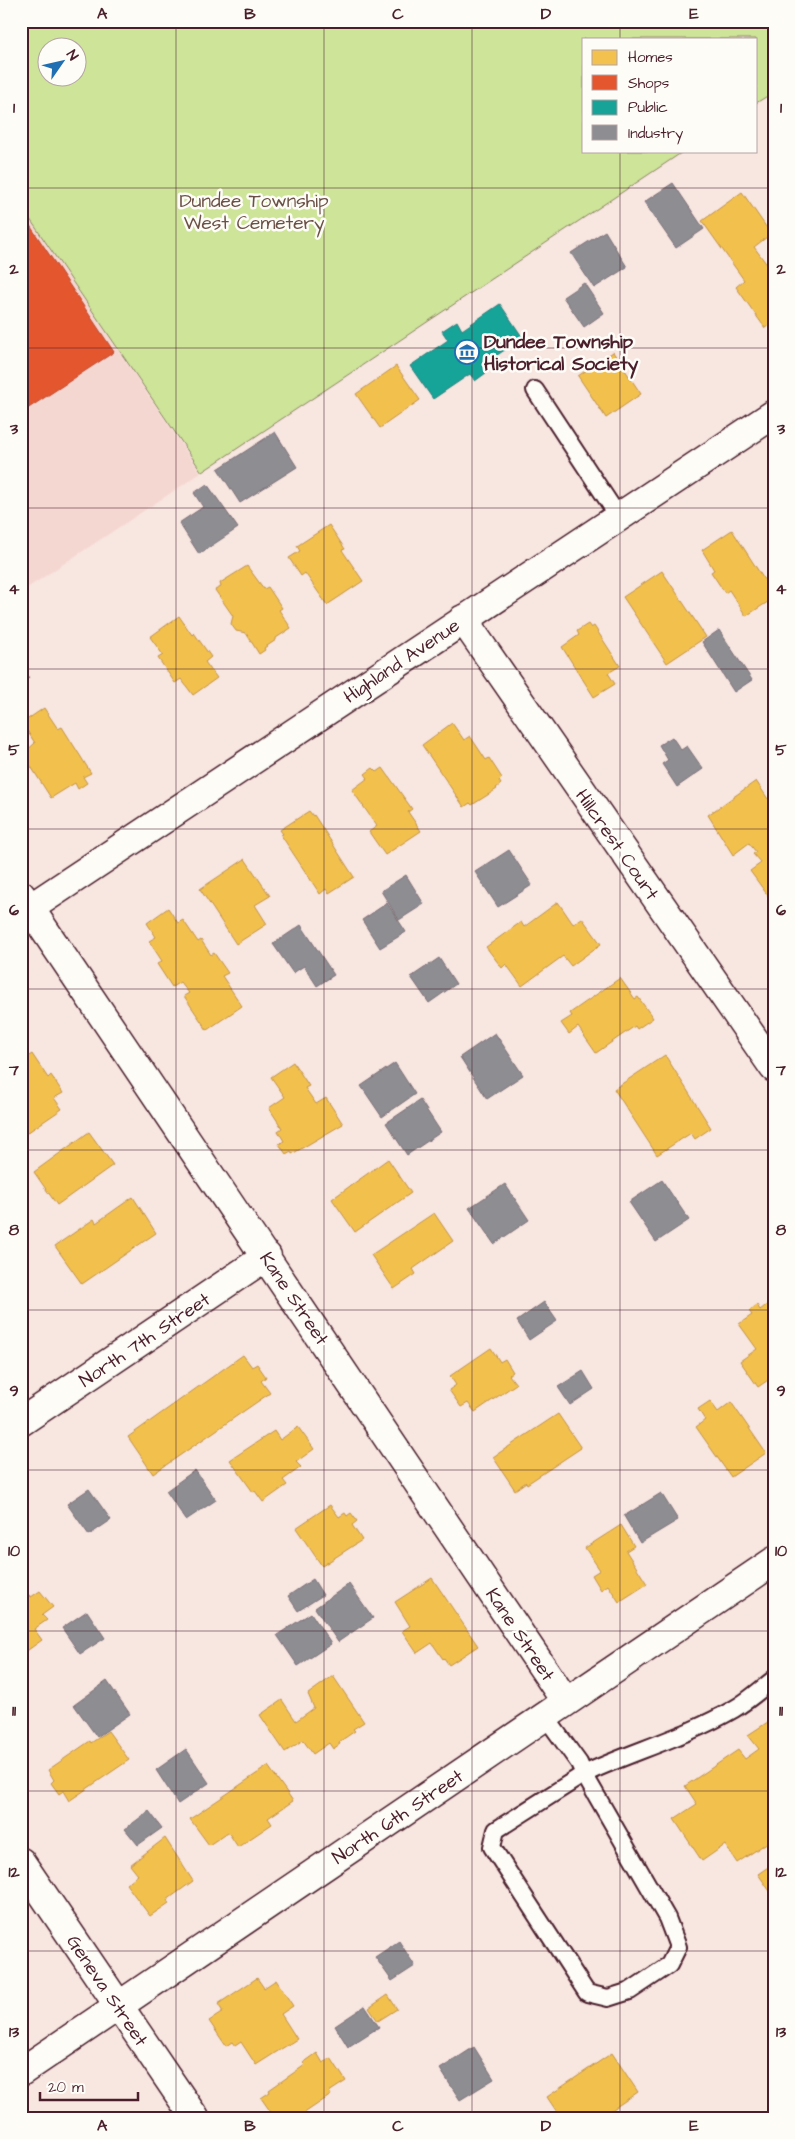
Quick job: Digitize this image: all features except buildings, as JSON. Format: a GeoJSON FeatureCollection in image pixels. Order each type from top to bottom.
{"type":"FeatureCollection","features":[{"type":"Feature","properties":{"kind":"street","name":"Highland Avenue"},"geometry":{"type":"LineString","coordinates":[[26,901],[463,619],[774,414]]}},
{"type":"Feature","properties":{"kind":"street","name":"Hillcrest Court"},"geometry":{"type":"LineString","coordinates":[[463,619],[774,1068]]}},
{"type":"Feature","properties":{"kind":"street","name":"Kane Street"},"geometry":{"type":"LineString","coordinates":[[26,901],[266,1256],[556,1709]]}},
{"type":"Feature","properties":{"kind":"street","name":"North 7th Street"},"geometry":{"type":"LineString","coordinates":[[21,1422],[266,1256]]}},
{"type":"Feature","properties":{"kind":"street","name":"North 6th Street"},"geometry":{"type":"LineString","coordinates":[[21,2072],[774,1562]]}},
{"type":"Feature","properties":{"kind":"street","name":"Geneva Street"},"geometry":{"type":"LineString","coordinates":[[21,1862],[195,2118]]}},
{"type":"Feature","properties":{"kind":"lane"},"geometry":{"type":"LineString","coordinates":[[535,390],[618,516]]}},
{"type":"Feature","properties":{"kind":"lane"},"geometry":{"type":"LineString","coordinates":[[556,1709],[584,1774],[667,1918],[678,1947],[670,1964],[630,1991],[608,1998],[587,1993],[492,1847],[496,1830],[584,1774],[613,1760],[667,1742],[735,1709],[774,1679]]}},
{"type":"Feature","properties":{"kind":"shaded area"},"geometry":{"type":"Polygon","coordinates":[[[21,207],[201,473],[21,592],[21,207]]]}},
{"type":"Feature","properties":{"kind":"green space","name":"Dundee Township West Cemetery"},"geometry":{"type":"Polygon","coordinates":[[[21,21],[774,21],[774,92],[758,102],[758,38],[582,38],[582,152],[682,152],[202,472],[21,206],[21,21]]]}},
{"type":"Feature","properties":{"kind":"place","name":"Dundee Township Historical Society"},"geometry":{"type":"Point","coordinates":[467,352]}}]}
